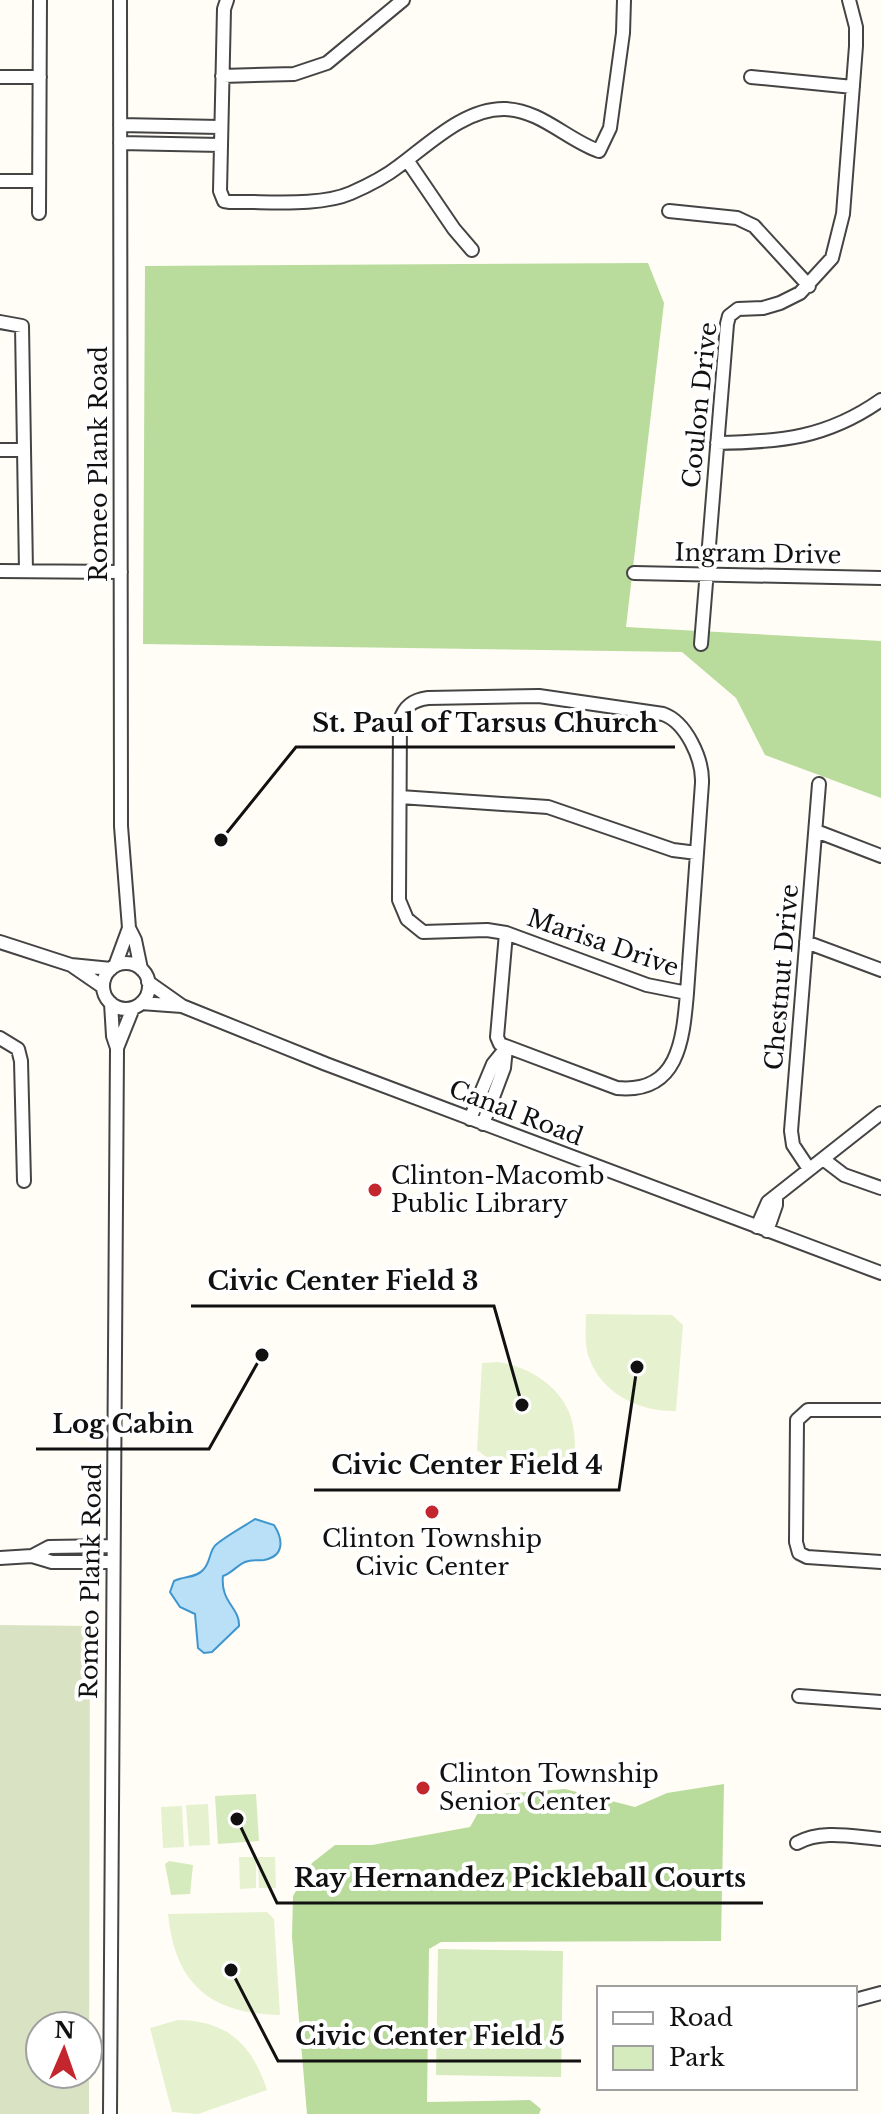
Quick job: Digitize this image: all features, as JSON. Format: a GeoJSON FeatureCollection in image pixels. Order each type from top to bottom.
{"type":"FeatureCollection","features":[{"type":"Feature","properties":{"kind":"street"},"geometry":{"type":"LineString","coordinates":[[39,213],[40,0]]}},
{"type":"Feature","properties":{"kind":"street","name":"Romeo Plank Road"},"geometry":{"type":"LineString","coordinates":[[120,0],[121,826],[129,928],[141,969]]}},
{"type":"Feature","properties":{"kind":"street"},"geometry":{"type":"LineString","coordinates":[[227,0],[224,9],[220,127],[220,191],[224,201],[328,200],[364,186],[466,119],[486,111],[519,111],[539,118],[579,144],[599,151],[610,128],[623,33],[624,0]]}},
{"type":"Feature","properties":{"kind":"street"},"geometry":{"type":"LineString","coordinates":[[222,76],[294,74],[327,63],[403,0]]}},
{"type":"Feature","properties":{"kind":"street","name":"Coulon Drive"},"geometry":{"type":"LineString","coordinates":[[701,644],[704,575],[729,316],[738,309],[763,308],[780,303],[809,286],[832,258],[840,236],[853,87],[856,27],[849,0]]}},
{"type":"Feature","properties":{"kind":"street"},"geometry":{"type":"LineString","coordinates":[[0,77],[40,77]]}},
{"type":"Feature","properties":{"kind":"street"},"geometry":{"type":"LineString","coordinates":[[751,77],[853,87]]}},
{"type":"Feature","properties":{"kind":"street"},"geometry":{"type":"LineString","coordinates":[[120,125],[220,127]]}},
{"type":"Feature","properties":{"kind":"street"},"geometry":{"type":"LineString","coordinates":[[120,143],[221,145]]}},
{"type":"Feature","properties":{"kind":"street"},"geometry":{"type":"LineString","coordinates":[[407,160],[472,250]]}},
{"type":"Feature","properties":{"kind":"street"},"geometry":{"type":"LineString","coordinates":[[0,181],[38,181]]}},
{"type":"Feature","properties":{"kind":"street"},"geometry":{"type":"LineString","coordinates":[[669,211],[737,218],[754,226],[809,286]]}},
{"type":"Feature","properties":{"kind":"street"},"geometry":{"type":"LineString","coordinates":[[0,322],[22,326],[26,571]]}},
{"type":"Feature","properties":{"kind":"street"},"geometry":{"type":"LineString","coordinates":[[717,443],[779,441],[811,435],[840,425],[881,400]]}},
{"type":"Feature","properties":{"kind":"street"},"geometry":{"type":"LineString","coordinates":[[0,450],[23,450]]}},
{"type":"Feature","properties":{"kind":"street"},"geometry":{"type":"LineString","coordinates":[[0,571],[121,572]]}},
{"type":"Feature","properties":{"kind":"street","name":"Ingram Drive"},"geometry":{"type":"LineString","coordinates":[[634,573],[881,578]]}},
{"type":"Feature","properties":{"kind":"street","name":"Marisa Drive"},"geometry":{"type":"LineString","coordinates":[[687,993],[647,985],[506,933],[487,930],[427,933],[415,928],[407,919],[399,900],[400,721],[404,711],[411,703],[428,698],[532,696],[663,714],[679,723],[702,773],[697,853]]}},
{"type":"Feature","properties":{"kind":"street","name":"Chestnut Drive"},"geometry":{"type":"LineString","coordinates":[[809,1169],[796,1151],[791,1131],[819,784]]}},
{"type":"Feature","properties":{"kind":"street"},"geometry":{"type":"LineString","coordinates":[[400,797],[548,807],[673,850],[697,853],[684,1024],[677,1056],[668,1070],[650,1084],[632,1089],[609,1087],[500,1044],[497,1037],[506,933]]}},
{"type":"Feature","properties":{"kind":"street"},"geometry":{"type":"LineString","coordinates":[[816,831],[881,856]]}},
{"type":"Feature","properties":{"kind":"street","name":"Romeo Plank Road"},"geometry":{"type":"LineString","coordinates":[[113,967],[129,928]]}},
{"type":"Feature","properties":{"kind":"street"},"geometry":{"type":"LineString","coordinates":[[0,942],[71,965],[113,967],[129,963],[141,969],[149,990],[137,1006],[118,1007],[111,1003],[103,987],[71,965]]}},
{"type":"Feature","properties":{"kind":"street"},"geometry":{"type":"LineString","coordinates":[[806,942],[881,970]]}},
{"type":"Feature","properties":{"kind":"street"},"geometry":{"type":"LineString","coordinates":[[103,987],[113,967]]}},
{"type":"Feature","properties":{"kind":"street","name":"Canal Road"},"geometry":{"type":"LineString","coordinates":[[148,982],[182,1006],[337,1069],[881,1273]]}},
{"type":"Feature","properties":{"kind":"street","name":"Romeo Plank Road"},"geometry":{"type":"LineString","coordinates":[[110,2114],[117,1048],[111,1003]]}},
{"type":"Feature","properties":{"kind":"street","name":"Romeo Plank Road"},"geometry":{"type":"LineString","coordinates":[[117,1048],[137,1006]]}},
{"type":"Feature","properties":{"kind":"street","name":"Canal Road"},"geometry":{"type":"LineString","coordinates":[[137,1006],[182,1006]]}},
{"type":"Feature","properties":{"kind":"street"},"geometry":{"type":"LineString","coordinates":[[0,1038],[18,1049],[21,1061],[24,1181]]}},
{"type":"Feature","properties":{"kind":"street"},"geometry":{"type":"LineString","coordinates":[[476,1121],[504,1068],[506,1048]]}},
{"type":"Feature","properties":{"kind":"street"},"geometry":{"type":"LineString","coordinates":[[762,1229],[776,1205],[776,1196],[881,1113]]}},
{"type":"Feature","properties":{"kind":"street"},"geometry":{"type":"LineString","coordinates":[[823,1159],[837,1171],[881,1188]]}},
{"type":"Feature","properties":{"kind":"street"},"geometry":{"type":"LineString","coordinates":[[881,1410],[815,1409],[802,1413],[797,1428],[796,1542],[799,1553],[807,1557],[881,1562]]}},
{"type":"Feature","properties":{"kind":"street"},"geometry":{"type":"LineString","coordinates":[[32,1556],[49,1547],[113,1546]]}},
{"type":"Feature","properties":{"kind":"street"},"geometry":{"type":"LineString","coordinates":[[0,1558],[32,1556],[52,1562],[113,1562]]}},
{"type":"Feature","properties":{"kind":"street"},"geometry":{"type":"LineString","coordinates":[[799,1696],[881,1702]]}},
{"type":"Feature","properties":{"kind":"street"},"geometry":{"type":"LineString","coordinates":[[797,1843],[826,1835],[881,1839]]}},
{"type":"Feature","properties":{"kind":"street"},"geometry":{"type":"LineString","coordinates":[[857,1999],[881,1993]]}},
{"type":"Feature","properties":{"kind":"green space"},"geometry":{"type":"Polygon","coordinates":[[[648,263],[664,303],[626,627],[881,641],[881,798],[765,755],[736,698],[682,652],[143,644],[145,266],[648,263]]]}},
{"type":"Feature","properties":{"kind":"green space"},"geometry":{"type":"Polygon","coordinates":[[[586,1314],[672,1315],[683,1325],[676,1411],[636,1404],[603,1382],[587,1353],[586,1314]]]}},
{"type":"Feature","properties":{"kind":"green space"},"geometry":{"type":"Polygon","coordinates":[[[497,1362],[530,1372],[557,1393],[571,1417],[575,1457],[489,1459],[477,1450],[482,1363],[497,1362]]]}},
{"type":"Feature","properties":{"kind":"green space"},"geometry":{"type":"Polygon","coordinates":[[[0,1625],[90,1626],[89,2010],[24,2010],[24,2090],[89,2090],[89,2114],[0,2114],[0,1625]]]}},
{"type":"Feature","properties":{"kind":"green space"},"geometry":{"type":"Polygon","coordinates":[[[724,1784],[721,1941],[441,1942],[429,1949],[427,2102],[530,2100],[541,2109],[539,2114],[307,2114],[292,1937],[293,1896],[312,1863],[335,1845],[372,1845],[470,1827],[488,1795],[565,1789],[635,1807],[667,1793],[724,1784]]]}},
{"type":"Feature","properties":{"kind":"green space"},"geometry":{"type":"Polygon","coordinates":[[[256,1794],[259,1841],[218,1844],[215,1796],[256,1794]]]}},
{"type":"Feature","properties":{"kind":"green space"},"geometry":{"type":"Polygon","coordinates":[[[208,1804],[210,1845],[189,1846],[186,1805],[208,1804]]]}},
{"type":"Feature","properties":{"kind":"green space"},"geometry":{"type":"Polygon","coordinates":[[[182,1806],[184,1847],[163,1848],[161,1807],[182,1806]]]}},
{"type":"Feature","properties":{"kind":"green space"},"geometry":{"type":"Polygon","coordinates":[[[239,1857],[256,1857],[256,1888],[240,1889],[239,1857]]]}},
{"type":"Feature","properties":{"kind":"green space"},"geometry":{"type":"Polygon","coordinates":[[[258,1857],[275,1857],[276,1888],[259,1888],[258,1857]]]}},
{"type":"Feature","properties":{"kind":"green space"},"geometry":{"type":"Polygon","coordinates":[[[169,1861],[193,1865],[190,1894],[171,1895],[165,1864],[169,1861]]]}},
{"type":"Feature","properties":{"kind":"green space"},"geometry":{"type":"Polygon","coordinates":[[[267,1912],[274,1919],[280,2015],[234,2009],[201,1991],[188,1977],[179,1960],[168,1914],[267,1912]]]}},
{"type":"Feature","properties":{"kind":"green space"},"geometry":{"type":"Polygon","coordinates":[[[438,1949],[563,1951],[561,2077],[436,2075],[438,1949]]]}},
{"type":"Feature","properties":{"kind":"green space"},"geometry":{"type":"Polygon","coordinates":[[[178,2020],[211,2025],[236,2038],[254,2060],[267,2090],[198,2114],[172,2112],[150,2028],[178,2020]]]}},
{"type":"Feature","properties":{"kind":"water"},"geometry":{"type":"Polygon","coordinates":[[[255,1519],[274,1525],[280,1541],[279,1551],[271,1558],[245,1562],[223,1576],[224,1592],[239,1626],[212,1652],[204,1653],[198,1648],[195,1614],[180,1607],[170,1592],[174,1581],[200,1573],[216,1544],[255,1519]]]}},
{"type":"Feature","properties":{"kind":"place","name":"St. Paul of Tarsus Church"},"geometry":{"type":"Point","coordinates":[221,840]}},
{"type":"Feature","properties":{"kind":"place","name":"Clinton-Macomb Public Library"},"geometry":{"type":"Point","coordinates":[375,1190]}},
{"type":"Feature","properties":{"kind":"place","name":"Log Cabin"},"geometry":{"type":"Point","coordinates":[262,1355]}},
{"type":"Feature","properties":{"kind":"place","name":"Civic Center Field 4"},"geometry":{"type":"Point","coordinates":[637,1367]}},
{"type":"Feature","properties":{"kind":"place","name":"Civic Center Field 3"},"geometry":{"type":"Point","coordinates":[522,1405]}},
{"type":"Feature","properties":{"kind":"place","name":"Clinton Township Civic Center"},"geometry":{"type":"Point","coordinates":[432,1512]}},
{"type":"Feature","properties":{"kind":"place","name":"Clinton Township Senior Center"},"geometry":{"type":"Point","coordinates":[423,1788]}},
{"type":"Feature","properties":{"kind":"place","name":"Ray Hernandez Pickleball Courts"},"geometry":{"type":"Point","coordinates":[237,1819]}},
{"type":"Feature","properties":{"kind":"place","name":"Civic Center Field 5"},"geometry":{"type":"Point","coordinates":[231,1970]}}]}
